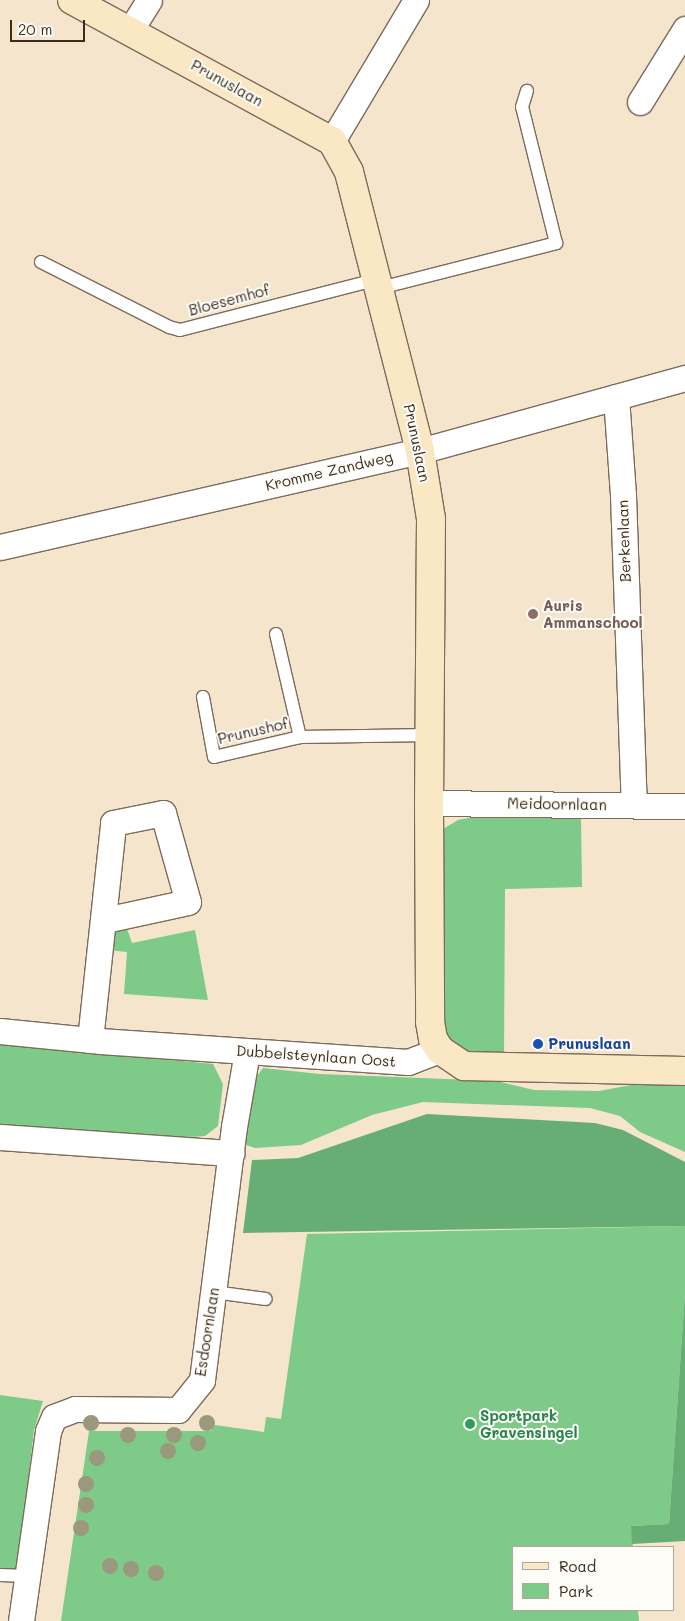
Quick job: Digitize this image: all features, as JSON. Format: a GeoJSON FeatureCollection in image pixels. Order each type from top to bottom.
{"type":"FeatureCollection","features":[{"type":"Feature","properties":{"kind":"street","name":"Prunuslaan"},"geometry":{"type":"LineString","coordinates":[[72,0],[131,29],[332,140],[350,172],[420,451],[431,520],[428,803],[430,1022],[433,1039],[440,1050]]}},
{"type":"Feature","properties":{"kind":"street"},"geometry":{"type":"LineString","coordinates":[[131,29],[149,0]]}},
{"type":"Feature","properties":{"kind":"street"},"geometry":{"type":"LineString","coordinates":[[332,140],[416,0]]}},
{"type":"Feature","properties":{"kind":"street"},"geometry":{"type":"LineString","coordinates":[[640,102],[685,29]]}},
{"type":"Feature","properties":{"kind":"street","name":"Kromme Zandweg"},"geometry":{"type":"LineString","coordinates":[[0,547],[420,451],[685,378]]}},
{"type":"Feature","properties":{"kind":"street","name":"Berkenlaan"},"geometry":{"type":"LineString","coordinates":[[616,397],[623,495],[634,805]]}},
{"type":"Feature","properties":{"kind":"street","name":"Meidoornlaan"},"geometry":{"type":"LineString","coordinates":[[428,803],[685,806]]}},
{"type":"Feature","properties":{"kind":"street"},"geometry":{"type":"LineString","coordinates":[[90,1040],[105,920],[114,823],[163,812],[188,902],[105,920]]}},
{"type":"Feature","properties":{"kind":"street","name":"Dubbelsteynlaan Oost"},"geometry":{"type":"LineString","coordinates":[[0,1031],[247,1052],[408,1062],[440,1050]]}},
{"type":"Feature","properties":{"kind":"street"},"geometry":{"type":"LineString","coordinates":[[440,1050],[464,1066],[685,1071]]}},
{"type":"Feature","properties":{"kind":"street","name":"Esdoornlaan"},"geometry":{"type":"LineString","coordinates":[[21,1621],[48,1431],[54,1417],[75,1409],[178,1410],[202,1380],[247,1052]]}},
{"type":"Feature","properties":{"kind":"street"},"geometry":{"type":"LineString","coordinates":[[0,1137],[232,1153]]}},
{"type":"Feature","properties":{"kind":"lane","name":"Bloesemhof"},"geometry":{"type":"LineString","coordinates":[[41,262],[169,328],[180,330],[556,243],[522,107],[527,91]]}},
{"type":"Feature","properties":{"kind":"lane","name":"Prunushof"},"geometry":{"type":"LineString","coordinates":[[276,634],[300,737]]}},
{"type":"Feature","properties":{"kind":"lane","name":"Prunushof"},"geometry":{"type":"LineString","coordinates":[[203,697],[214,757],[300,737],[430,735]]}},
{"type":"Feature","properties":{"kind":"lane"},"geometry":{"type":"LineString","coordinates":[[214,1292],[266,1299]]}},
{"type":"Feature","properties":{"kind":"lane"},"geometry":{"type":"LineString","coordinates":[[0,1575],[28,1576]]}},
{"type":"Feature","properties":{"kind":"green space"},"geometry":{"type":"Polygon","coordinates":[[[478,816],[581,818],[582,887],[505,889],[504,1056],[462,1054],[445,1036],[442,1023],[443,829],[458,820],[478,816]]]}},
{"type":"Feature","properties":{"kind":"green space"},"geometry":{"type":"Polygon","coordinates":[[[125,923],[132,943],[195,930],[208,1000],[124,994],[127,952],[107,950],[114,926],[125,923]]]}},
{"type":"Feature","properties":{"kind":"green space"},"geometry":{"type":"Polygon","coordinates":[[[0,1043],[213,1064],[223,1084],[218,1126],[205,1136],[190,1137],[0,1127],[0,1043]]]}},
{"type":"Feature","properties":{"kind":"green space"},"geometry":{"type":"Polygon","coordinates":[[[263,1068],[320,1074],[497,1081],[534,1090],[599,1091],[642,1083],[685,1083],[685,1152],[640,1132],[620,1116],[590,1108],[423,1102],[372,1115],[301,1145],[255,1148],[243,1144],[249,1087],[263,1068]]]}},
{"type":"Feature","properties":{"kind":"green space"},"geometry":{"type":"Polygon","coordinates":[[[427,1114],[595,1123],[623,1130],[685,1162],[685,1226],[243,1233],[252,1160],[298,1158],[427,1114]]]}},
{"type":"Feature","properties":{"kind":"green space","name":"Sportpark Gravensingel"},"geometry":{"type":"Polygon","coordinates":[[[685,1226],[685,1293],[669,1524],[631,1526],[633,1546],[512,1546],[512,1611],[638,1611],[639,1621],[61,1621],[89,1431],[211,1431],[215,1425],[264,1432],[266,1417],[281,1419],[307,1234],[685,1226]]]}},
{"type":"Feature","properties":{"kind":"green space"},"geometry":{"type":"Polygon","coordinates":[[[685,1293],[685,1541],[632,1544],[631,1526],[669,1524],[685,1293]]]}},
{"type":"Feature","properties":{"kind":"green space"},"geometry":{"type":"Polygon","coordinates":[[[0,1395],[43,1401],[34,1430],[18,1569],[0,1569],[0,1395]]]}},
{"type":"Feature","properties":{"kind":"place","name":"Auris Ammanschool"},"geometry":{"type":"Point","coordinates":[533,614]}},
{"type":"Feature","properties":{"kind":"place","name":"Prunuslaan"},"geometry":{"type":"Point","coordinates":[538,1044]}},
{"type":"Feature","properties":{"kind":"place","name":"Sportpark Gravensingel"},"geometry":{"type":"Point","coordinates":[470,1424]}}]}
